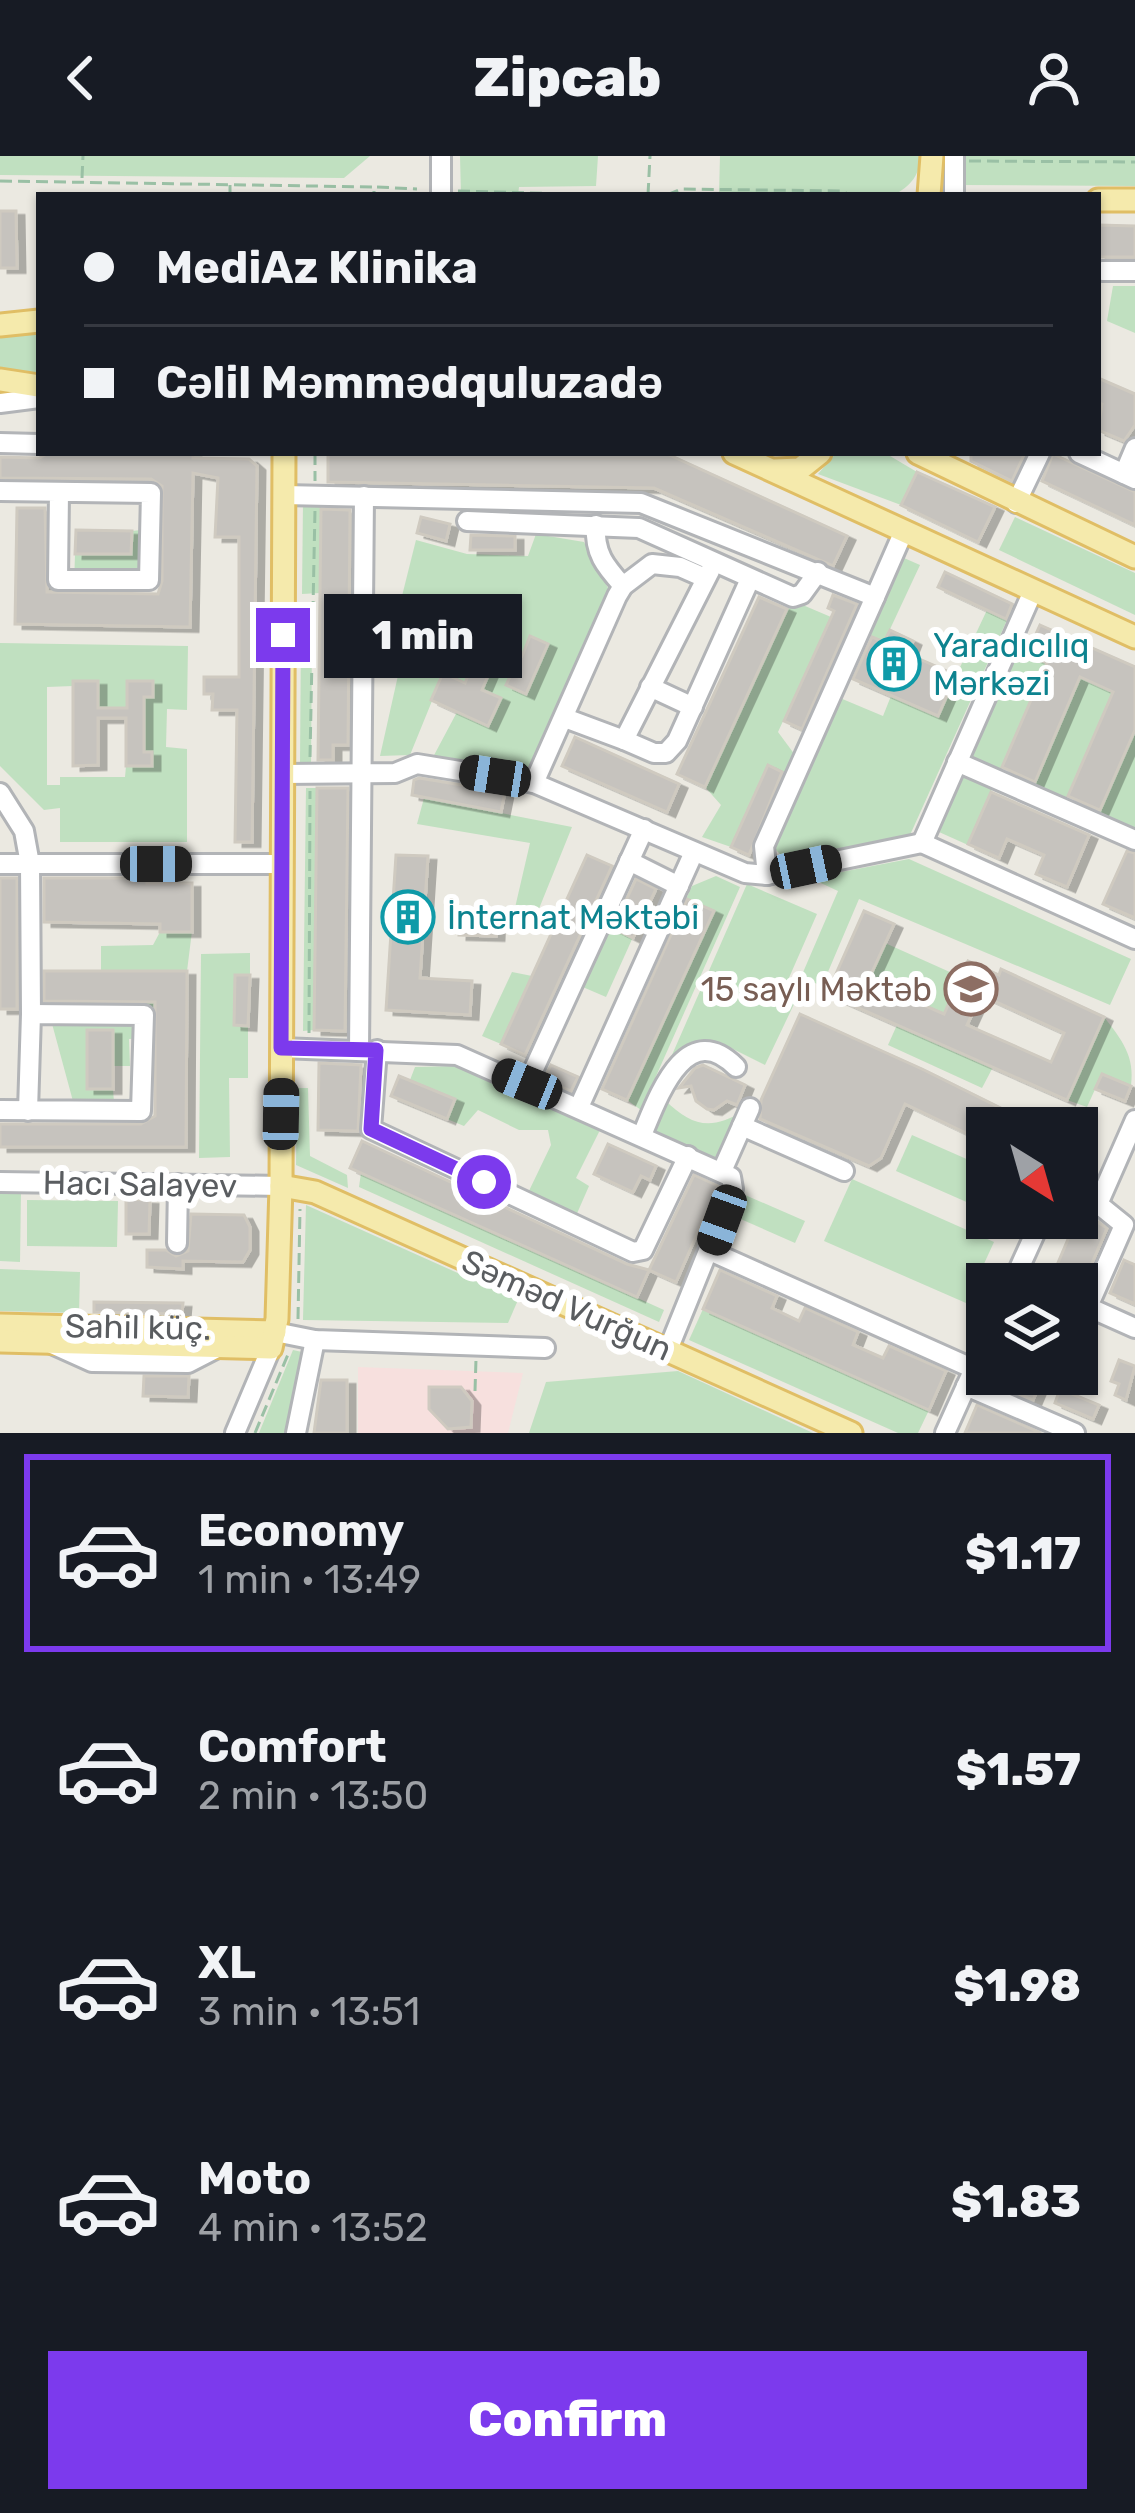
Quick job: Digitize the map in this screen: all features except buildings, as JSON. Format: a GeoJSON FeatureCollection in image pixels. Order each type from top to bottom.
{"type":"FeatureCollection","features":[{"type":"Feature","properties":{"kind":"main road"},"geometry":{"type":"LineString","coordinates":[[929,192],[932,156]]}},
{"type":"Feature","properties":{"kind":"main road"},"geometry":{"type":"LineString","coordinates":[[1101,200],[1135,200]]}},
{"type":"Feature","properties":{"kind":"main road"},"geometry":{"type":"LineString","coordinates":[[0,325],[36,321]]}},
{"type":"Feature","properties":{"kind":"main road"},"geometry":{"type":"LineString","coordinates":[[0,380],[36,386]]}},
{"type":"Feature","properties":{"kind":"main road"},"geometry":{"type":"LineString","coordinates":[[273,1340],[281,1186],[284,456]]}},
{"type":"Feature","properties":{"kind":"main road"},"geometry":{"type":"LineString","coordinates":[[741,456],[1135,638]]}},
{"type":"Feature","properties":{"kind":"main road"},"geometry":{"type":"LineString","coordinates":[[758,464],[787,472],[800,469],[816,456]]}},
{"type":"Feature","properties":{"kind":"main road"},"geometry":{"type":"LineString","coordinates":[[928,456],[1016,503],[1135,557]]}},
{"type":"Feature","properties":{"kind":"main road","name":"Səməd Vurğun"},"geometry":{"type":"LineString","coordinates":[[281,1186],[316,1192],[851,1433]]}},
{"type":"Feature","properties":{"kind":"main road","name":"Sahil küç."},"geometry":{"type":"LineString","coordinates":[[0,1325],[225,1344],[273,1340]]}},
{"type":"Feature","properties":{"kind":"main road","name":"Sahil küç."},"geometry":{"type":"LineString","coordinates":[[0,1341],[139,1335],[273,1340]]}},
{"type":"Feature","properties":{"kind":"street"},"geometry":{"type":"LineString","coordinates":[[440,156],[450,192]]}},
{"type":"Feature","properties":{"kind":"street"},"geometry":{"type":"LineString","coordinates":[[954,192],[956,158]]}},
{"type":"Feature","properties":{"kind":"street"},"geometry":{"type":"LineString","coordinates":[[1101,276],[1135,272]]}},
{"type":"Feature","properties":{"kind":"street"},"geometry":{"type":"LineString","coordinates":[[0,403],[36,398]]}},
{"type":"Feature","properties":{"kind":"street"},"geometry":{"type":"LineString","coordinates":[[0,443],[36,444]]}},
{"type":"Feature","properties":{"kind":"street"},"geometry":{"type":"LineString","coordinates":[[1086,456],[1129,476],[1135,448]]}},
{"type":"Feature","properties":{"kind":"street"},"geometry":{"type":"LineString","coordinates":[[1016,503],[1039,456]]}},
{"type":"Feature","properties":{"kind":"street"},"geometry":{"type":"LineString","coordinates":[[0,491],[151,493],[149,580],[58,580],[59,492]]}},
{"type":"Feature","properties":{"kind":"street"},"geometry":{"type":"LineString","coordinates":[[284,495],[641,503],[874,597]]}},
{"type":"Feature","properties":{"kind":"street"},"geometry":{"type":"LineString","coordinates":[[364,496],[360,774],[371,1129],[633,1252],[643,1250],[688,1156]]}},
{"type":"Feature","properties":{"kind":"street"},"geometry":{"type":"LineString","coordinates":[[641,503],[639,528],[652,564]]}},
{"type":"Feature","properties":{"kind":"street"},"geometry":{"type":"LineString","coordinates":[[467,521],[639,528],[710,570]]}},
{"type":"Feature","properties":{"kind":"street"},"geometry":{"type":"LineString","coordinates":[[596,525],[598,556],[623,586]]}},
{"type":"Feature","properties":{"kind":"street"},"geometry":{"type":"LineString","coordinates":[[767,875],[764,846],[903,532]]}},
{"type":"Feature","properties":{"kind":"street"},"geometry":{"type":"LineString","coordinates":[[534,783],[623,586],[652,564],[710,570],[793,597],[802,594],[818,572]]}},
{"type":"Feature","properties":{"kind":"street"},"geometry":{"type":"LineString","coordinates":[[624,740],[710,570]]}},
{"type":"Feature","properties":{"kind":"street"},"geometry":{"type":"LineString","coordinates":[[565,718],[653,753],[666,753],[677,741],[750,580]]}},
{"type":"Feature","properties":{"kind":"street"},"geometry":{"type":"LineString","coordinates":[[922,843],[1033,591]]}},
{"type":"Feature","properties":{"kind":"street"},"geometry":{"type":"LineString","coordinates":[[650,687],[693,707]]}},
{"type":"Feature","properties":{"kind":"street"},"geometry":{"type":"LineString","coordinates":[[957,762],[1135,840]]}},
{"type":"Feature","properties":{"kind":"street"},"geometry":{"type":"LineString","coordinates":[[282,774],[395,773],[417,764],[534,783],[745,873],[767,875],[922,843],[1135,939]]}},
{"type":"Feature","properties":{"kind":"street"},"geometry":{"type":"LineString","coordinates":[[0,794],[23,831],[30,864],[28,1111]]}},
{"type":"Feature","properties":{"kind":"street"},"geometry":{"type":"LineString","coordinates":[[527,1084],[644,829]]}},
{"type":"Feature","properties":{"kind":"street"},"geometry":{"type":"LineString","coordinates":[[578,1107],[694,852]]}},
{"type":"Feature","properties":{"kind":"street"},"geometry":{"type":"LineString","coordinates":[[629,861],[679,886]]}},
{"type":"Feature","properties":{"kind":"street"},"geometry":{"type":"LineString","coordinates":[[0,864],[282,864]]}},
{"type":"Feature","properties":{"kind":"street"},"geometry":{"type":"LineString","coordinates":[[0,1110],[141,1111],[144,1015],[31,1014]]}},
{"type":"Feature","properties":{"kind":"street"},"geometry":{"type":"LineString","coordinates":[[281,1048],[457,1055],[731,1177],[734,1190],[668,1350]]}},
{"type":"Feature","properties":{"kind":"street"},"geometry":{"type":"LineString","coordinates":[[642,1135],[665,1079],[683,1060],[704,1052],[718,1053],[736,1067]]}},
{"type":"Feature","properties":{"kind":"street"},"geometry":{"type":"LineString","coordinates":[[722,1172],[746,1117],[844,1171]]}},
{"type":"Feature","properties":{"kind":"street"},"geometry":{"type":"LineString","coordinates":[[1135,1120],[1099,1204],[1124,1225],[1088,1307],[1135,1328]]}},
{"type":"Feature","properties":{"kind":"street","name":"Hacı Salayev"},"geometry":{"type":"LineString","coordinates":[[0,1182],[281,1186]]}},
{"type":"Feature","properties":{"kind":"street"},"geometry":{"type":"LineString","coordinates":[[176,1243],[178,1184]]}},
{"type":"Feature","properties":{"kind":"street"},"geometry":{"type":"LineString","coordinates":[[710,1251],[966,1376]]}},
{"type":"Feature","properties":{"kind":"street"},"geometry":{"type":"LineString","coordinates":[[235,1433],[273,1340],[545,1348]]}},
{"type":"Feature","properties":{"kind":"street"},"geometry":{"type":"LineString","coordinates":[[296,1433],[315,1340]]}},
{"type":"Feature","properties":{"kind":"street"},"geometry":{"type":"LineString","coordinates":[[48,1342],[92,1361],[188,1363],[225,1344]]}},
{"type":"Feature","properties":{"kind":"street"},"geometry":{"type":"LineString","coordinates":[[945,1433],[966,1387]]}},
{"type":"Feature","properties":{"kind":"street"},"geometry":{"type":"LineString","coordinates":[[1002,1395],[1075,1433]]}},
{"type":"Feature","properties":{"kind":"path"},"geometry":{"type":"LineString","coordinates":[[82,181],[83,156]]}},
{"type":"Feature","properties":{"kind":"path"},"geometry":{"type":"LineString","coordinates":[[648,192],[650,156]]}},
{"type":"Feature","properties":{"kind":"path"},"geometry":{"type":"LineString","coordinates":[[956,158],[1135,162]]}},
{"type":"Feature","properties":{"kind":"path"},"geometry":{"type":"LineString","coordinates":[[0,181],[417,189]]}},
{"type":"Feature","properties":{"kind":"path"},"geometry":{"type":"LineString","coordinates":[[64,181],[64,192]]}},
{"type":"Feature","properties":{"kind":"path"},"geometry":{"type":"LineString","coordinates":[[180,182],[181,192]]}},
{"type":"Feature","properties":{"kind":"path"},"geometry":{"type":"LineString","coordinates":[[230,183],[230,192]]}},
{"type":"Feature","properties":{"kind":"path"},"geometry":{"type":"LineString","coordinates":[[374,187],[374,192]]}},
{"type":"Feature","properties":{"kind":"path"},"geometry":{"type":"LineString","coordinates":[[674,192],[845,192]]}},
{"type":"Feature","properties":{"kind":"path"},"geometry":{"type":"LineString","coordinates":[[309,1048],[315,456]]}},
{"type":"Feature","properties":{"kind":"path"},"geometry":{"type":"LineString","coordinates":[[475,1391],[476,1346]]}},
{"type":"Feature","properties":{"kind":"shaded area"},"geometry":{"type":"Polygon","coordinates":[[[358,1367],[523,1373],[508,1433],[358,1433],[358,1367]]]}},
{"type":"Feature","properties":{"kind":"green space"},"geometry":{"type":"Polygon","coordinates":[[[0,156],[370,156],[344,178],[0,175],[0,156]]]}},
{"type":"Feature","properties":{"kind":"green space"},"geometry":{"type":"Polygon","coordinates":[[[460,156],[598,156],[596,186],[461,192],[460,156]]]}},
{"type":"Feature","properties":{"kind":"green space"},"geometry":{"type":"Polygon","coordinates":[[[720,156],[920,156],[913,180],[899,192],[719,192],[720,156]]]}},
{"type":"Feature","properties":{"kind":"green space"},"geometry":{"type":"Polygon","coordinates":[[[959,156],[1135,156],[1135,186],[958,185],[959,156]]]}},
{"type":"Feature","properties":{"kind":"green space"},"geometry":{"type":"Polygon","coordinates":[[[1113,286],[1135,286],[1135,333],[1107,321],[1113,286]]]}},
{"type":"Feature","properties":{"kind":"green space"},"geometry":{"type":"Polygon","coordinates":[[[36,331],[36,374],[0,369],[0,335],[36,331]]]}},
{"type":"Feature","properties":{"kind":"green space"},"geometry":{"type":"Polygon","coordinates":[[[833,456],[890,456],[917,472],[901,505],[818,474],[833,456]]]}},
{"type":"Feature","properties":{"kind":"green space"},"geometry":{"type":"Polygon","coordinates":[[[303,504],[321,506],[320,593],[302,594],[303,504]]]}},
{"type":"Feature","properties":{"kind":"green space"},"geometry":{"type":"Polygon","coordinates":[[[1015,517],[1135,573],[1135,615],[999,550],[1015,517]]]}},
{"type":"Feature","properties":{"kind":"green space"},"geometry":{"type":"Polygon","coordinates":[[[141,530],[140,588],[74,587],[75,554],[131,554],[132,531],[141,530]]]}},
{"type":"Feature","properties":{"kind":"green space"},"geometry":{"type":"Polygon","coordinates":[[[536,534],[584,542],[619,609],[531,775],[432,759],[457,712],[489,725],[501,698],[482,690],[494,662],[513,670],[507,686],[526,694],[548,645],[531,636],[522,656],[502,647],[510,628],[492,620],[483,639],[461,629],[468,612],[451,604],[429,650],[449,659],[456,645],[477,654],[465,683],[443,674],[410,755],[380,756],[399,671],[400,604],[416,540],[467,554],[528,556],[536,534]]]}},
{"type":"Feature","properties":{"kind":"green space"},"geometry":{"type":"Polygon","coordinates":[[[904,558],[920,565],[884,642],[869,636],[904,558]]]}},
{"type":"Feature","properties":{"kind":"green space"},"geometry":{"type":"Polygon","coordinates":[[[791,600],[831,617],[778,732],[795,755],[786,773],[767,766],[731,847],[702,837],[721,805],[705,787],[791,600]]]}},
{"type":"Feature","properties":{"kind":"green space"},"geometry":{"type":"Polygon","coordinates":[[[987,610],[1007,620],[910,835],[787,861],[773,847],[840,698],[883,716],[891,696],[937,716],[987,610]]]}},
{"type":"Feature","properties":{"kind":"green space"},"geometry":{"type":"Polygon","coordinates":[[[301,635],[312,636],[311,765],[300,764],[301,635]]]}},
{"type":"Feature","properties":{"kind":"green space"},"geometry":{"type":"Polygon","coordinates":[[[0,643],[188,646],[187,710],[167,709],[166,747],[187,749],[187,842],[60,842],[60,808],[44,810],[0,766],[0,643]],[[127,681],[127,708],[98,708],[73,686],[47,687],[47,785],[60,785],[60,777],[125,777],[126,766],[152,752],[144,752],[144,697],[127,681]]]}},
{"type":"Feature","properties":{"kind":"green space"},"geometry":{"type":"Polygon","coordinates":[[[1017,651],[1047,663],[1001,771],[972,758],[1017,651]]]}},
{"type":"Feature","properties":{"kind":"green space"},"geometry":{"type":"Polygon","coordinates":[[[1080,677],[1113,692],[1066,799],[1034,785],[1080,677]]]}},
{"type":"Feature","properties":{"kind":"green space"},"geometry":{"type":"Polygon","coordinates":[[[1135,730],[1135,830],[1099,813],[1135,730]]]}},
{"type":"Feature","properties":{"kind":"green space"},"geometry":{"type":"Polygon","coordinates":[[[964,774],[993,787],[968,845],[939,832],[964,774]]]}},
{"type":"Feature","properties":{"kind":"green space"},"geometry":{"type":"Polygon","coordinates":[[[306,788],[317,788],[314,1030],[303,1031],[306,788]]]}},
{"type":"Feature","properties":{"kind":"green space"},"geometry":{"type":"Polygon","coordinates":[[[424,798],[572,827],[530,931],[511,925],[530,843],[417,824],[424,798]]]}},
{"type":"Feature","properties":{"kind":"green space"},"geometry":{"type":"Polygon","coordinates":[[[909,859],[1131,959],[1110,1005],[859,899],[822,986],[801,977],[838,891],[810,878],[909,859]]]}},
{"type":"Feature","properties":{"kind":"green space"},"geometry":{"type":"Polygon","coordinates":[[[716,876],[740,887],[641,1110],[627,1100],[713,912],[686,899],[692,886],[716,876]]]}},
{"type":"Feature","properties":{"kind":"green space"},"geometry":{"type":"Polygon","coordinates":[[[747,884],[817,914],[781,996],[795,1002],[765,1065],[727,1046],[668,1064],[747,884]]]}},
{"type":"Feature","properties":{"kind":"green space"},"geometry":{"type":"Polygon","coordinates":[[[592,919],[633,937],[606,997],[564,979],[592,919]]]}},
{"type":"Feature","properties":{"kind":"green space"},"geometry":{"type":"Polygon","coordinates":[[[192,931],[187,971],[101,971],[101,946],[153,945],[160,932],[192,931]]]}},
{"type":"Feature","properties":{"kind":"green space"},"geometry":{"type":"Polygon","coordinates":[[[885,943],[961,977],[945,1014],[868,981],[885,943]]]}},
{"type":"Feature","properties":{"kind":"green space"},"geometry":{"type":"Polygon","coordinates":[[[250,953],[250,975],[235,976],[234,1025],[248,1026],[248,1078],[229,1078],[230,1157],[199,1158],[201,954],[250,953]]]}},
{"type":"Feature","properties":{"kind":"green space"},"geometry":{"type":"Polygon","coordinates":[[[512,972],[532,976],[501,1044],[482,1036],[512,972]]]}},
{"type":"Feature","properties":{"kind":"green space"},"geometry":{"type":"Polygon","coordinates":[[[79,1002],[155,1002],[155,1038],[129,1039],[130,1066],[113,1066],[87,1031],[87,1089],[113,1089],[115,1116],[77,1116],[51,1020],[79,1002]]]}},
{"type":"Feature","properties":{"kind":"green space"},"geometry":{"type":"Polygon","coordinates":[[[1104,1017],[1129,1057],[1131,1086],[1102,1074],[1087,1107],[1067,1100],[1104,1017]]]}},
{"type":"Feature","properties":{"kind":"green space"},"geometry":{"type":"Polygon","coordinates":[[[897,1025],[993,1067],[982,1088],[888,1045],[897,1025]]]}},
{"type":"Feature","properties":{"kind":"green space"},"geometry":{"type":"Polygon","coordinates":[[[457,1066],[601,1128],[576,1178],[589,1186],[575,1218],[527,1195],[551,1145],[548,1130],[519,1130],[478,1110],[464,1126],[447,1119],[454,1099],[410,1080],[415,1067],[457,1066]]]}},
{"type":"Feature","properties":{"kind":"green space"},"geometry":{"type":"Polygon","coordinates":[[[297,1088],[308,1088],[310,1156],[347,1175],[348,1188],[296,1165],[297,1088]]]}},
{"type":"Feature","properties":{"kind":"green space"},"geometry":{"type":"Polygon","coordinates":[[[665,1100],[702,1123],[743,1111],[720,1163],[651,1131],[665,1100]]]}},
{"type":"Feature","properties":{"kind":"green space"},"geometry":{"type":"Polygon","coordinates":[[[912,1135],[966,1159],[966,1202],[896,1171],[912,1135]]]}},
{"type":"Feature","properties":{"kind":"green space"},"geometry":{"type":"Polygon","coordinates":[[[361,1173],[664,1310],[659,1322],[359,1187],[361,1173]]]}},
{"type":"Feature","properties":{"kind":"green space"},"geometry":{"type":"Polygon","coordinates":[[[852,1179],[966,1230],[966,1239],[994,1242],[984,1263],[966,1263],[966,1303],[824,1241],[852,1179]]]}},
{"type":"Feature","properties":{"kind":"green space"},"geometry":{"type":"Polygon","coordinates":[[[0,1190],[21,1190],[20,1262],[0,1261],[0,1190]]]}},
{"type":"Feature","properties":{"kind":"green space"},"geometry":{"type":"Polygon","coordinates":[[[745,1195],[805,1221],[795,1243],[736,1217],[745,1195]]]}},
{"type":"Feature","properties":{"kind":"green space"},"geometry":{"type":"Polygon","coordinates":[[[27,1200],[118,1201],[117,1247],[27,1246],[27,1200]]]}},
{"type":"Feature","properties":{"kind":"green space"},"geometry":{"type":"Polygon","coordinates":[[[306,1205],[518,1300],[508,1323],[303,1320],[306,1205]]]}},
{"type":"Feature","properties":{"kind":"green space"},"geometry":{"type":"Polygon","coordinates":[[[0,1269],[80,1272],[79,1313],[0,1311],[0,1269]]]}},
{"type":"Feature","properties":{"kind":"green space"},"geometry":{"type":"Polygon","coordinates":[[[703,1309],[929,1410],[918,1433],[898,1433],[689,1340],[703,1309]]]}},
{"type":"Feature","properties":{"kind":"green space"},"geometry":{"type":"Polygon","coordinates":[[[293,1350],[302,1352],[285,1433],[259,1433],[293,1350]]]}},
{"type":"Feature","properties":{"kind":"green space"},"geometry":{"type":"Polygon","coordinates":[[[678,1371],[813,1433],[529,1433],[546,1382],[678,1371]]]}},
{"type":"Feature","properties":{"kind":"place","name":"Yaradıcılıq Mərkəzi"},"geometry":{"type":"Point","coordinates":[894,664]}},
{"type":"Feature","properties":{"kind":"place","name":"İnternat Məktəbi"},"geometry":{"type":"Point","coordinates":[408,917]}},
{"type":"Feature","properties":{"kind":"place","name":"15 saylı Məktəb"},"geometry":{"type":"Point","coordinates":[971,989]}},
{"type":"Feature","properties":{"kind":"route"},"geometry":{"type":"LineString","coordinates":[[283,635],[281,1048],[376,1050],[371,1129],[484,1182]]}}]}
